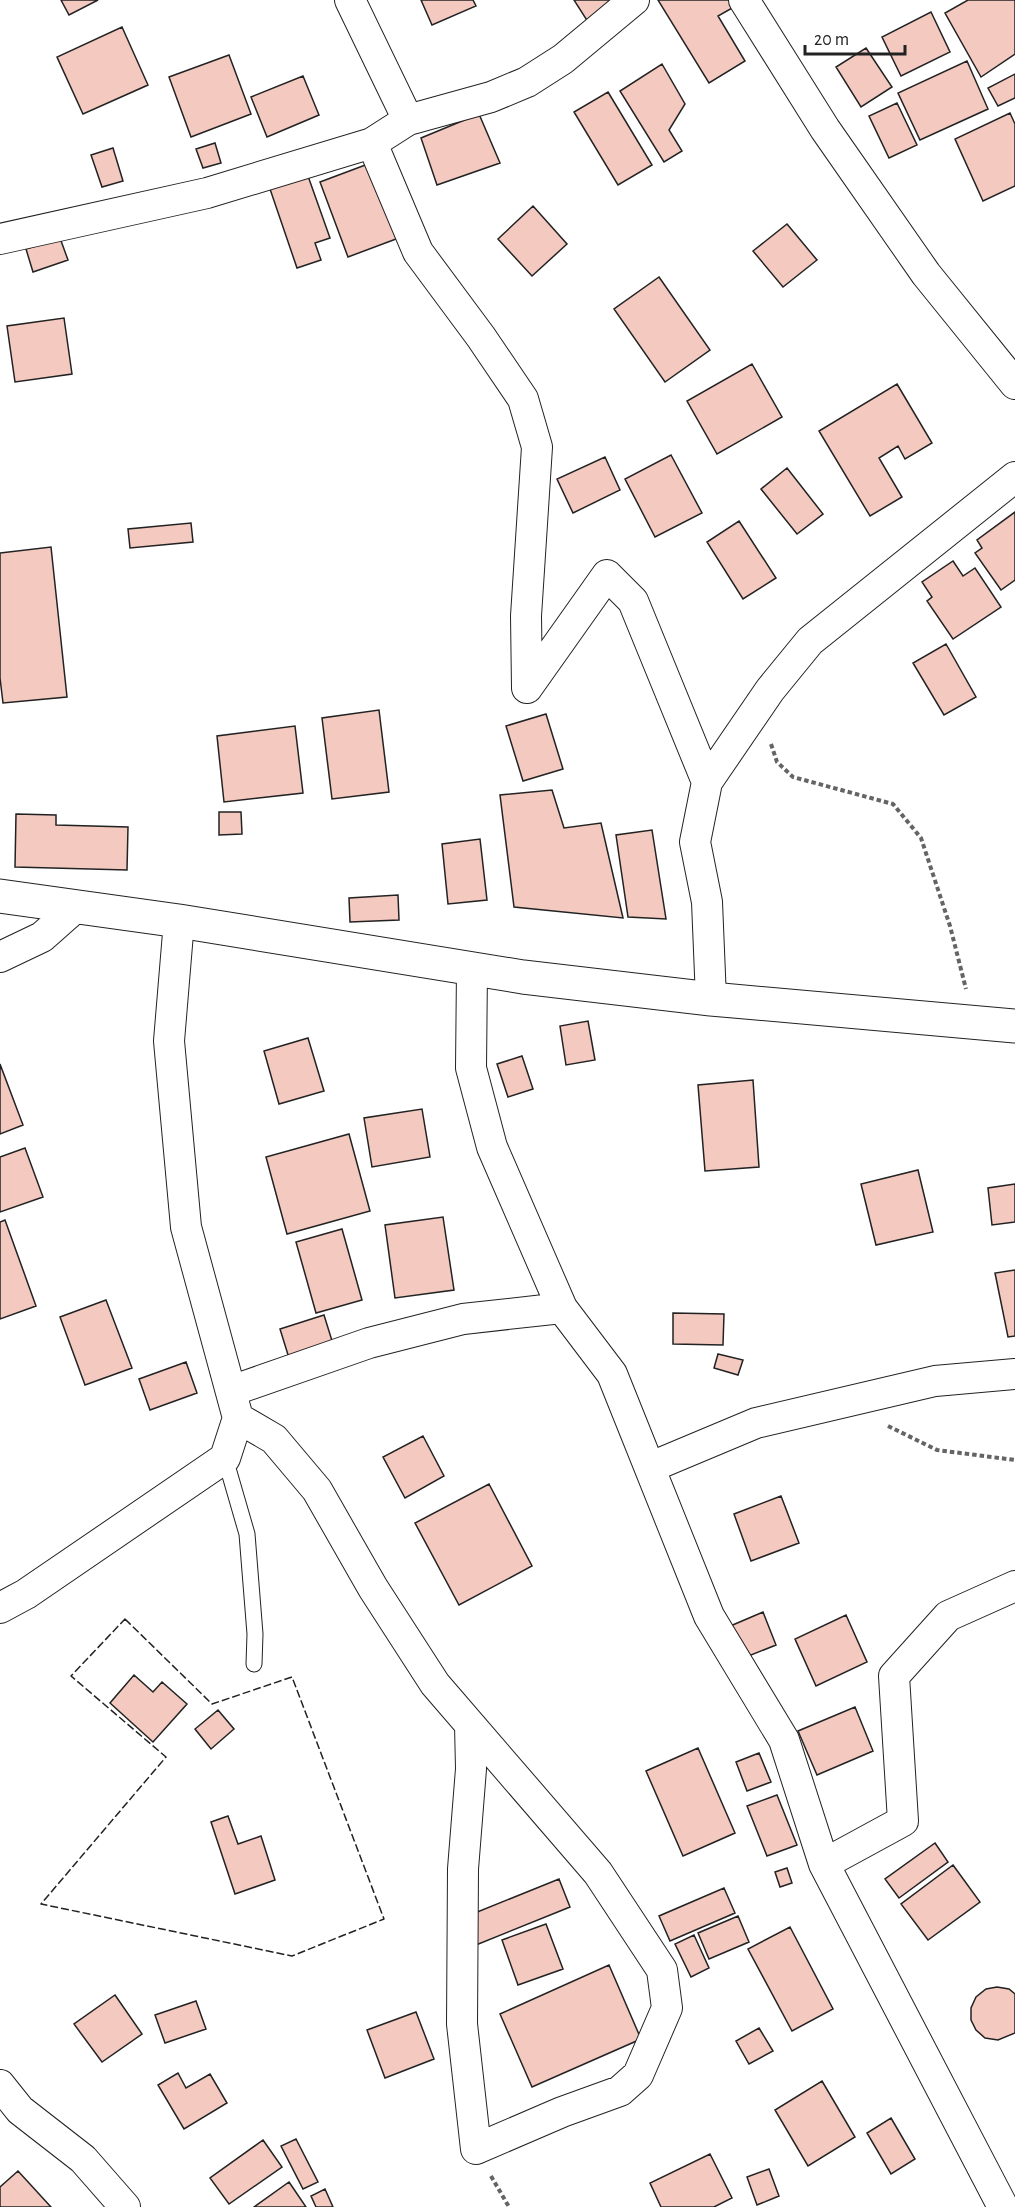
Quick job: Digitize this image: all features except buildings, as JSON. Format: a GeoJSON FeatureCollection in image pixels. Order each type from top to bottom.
{"type":"FeatureCollection","features":[{"type":"Feature","properties":{"kind":"main road"},"geometry":{"type":"LineString","coordinates":[[0,896],[179,921],[472,970],[711,999],[968,1020],[1015,1026]]}},
{"type":"Feature","properties":{"kind":"street"},"geometry":{"type":"LineString","coordinates":[[350,0],[408,120]]}},
{"type":"Feature","properties":{"kind":"street"},"geometry":{"type":"LineString","coordinates":[[0,239],[207,193],[372,143],[408,120],[491,97],[527,82],[563,59],[634,0]]}},
{"type":"Feature","properties":{"kind":"street"},"geometry":{"type":"LineString","coordinates":[[744,0],[825,129],[926,274],[1015,384]]}},
{"type":"Feature","properties":{"kind":"street"},"geometry":{"type":"LineString","coordinates":[[372,143],[418,252],[481,337],[523,399],[537,447],[526,616],[527,688],[607,575],[633,601],[707,782]]}},
{"type":"Feature","properties":{"kind":"street"},"geometry":{"type":"LineString","coordinates":[[711,999],[706,902],[696,842],[707,782],[770,690],[810,641],[1015,477]]}},
{"type":"Feature","properties":{"kind":"street"},"geometry":{"type":"LineString","coordinates":[[0,957],[42,937],[77,906]]}},
{"type":"Feature","properties":{"kind":"street"},"geometry":{"type":"LineString","coordinates":[[0,1608],[26,1594],[225,1458],[235,1405],[186,1227],[169,1041],[179,921]]}},
{"type":"Feature","properties":{"kind":"street"},"geometry":{"type":"LineString","coordinates":[[472,970],[471,1068],[492,1147],[562,1308],[612,1374],[709,1616],[784,1740],[825,1864],[1003,2207]]}},
{"type":"Feature","properties":{"kind":"street"},"geometry":{"type":"LineString","coordinates":[[235,1405],[369,1343],[463,1319],[562,1308]]}},
{"type":"Feature","properties":{"kind":"street"},"geometry":{"type":"LineString","coordinates":[[651,1467],[756,1423],[935,1381],[1015,1374]]}},
{"type":"Feature","properties":{"kind":"street"},"geometry":{"type":"LineString","coordinates":[[235,1405],[274,1439],[317,1490],[373,1588],[435,1684],[598,1873],[662,1970],[667,2008],[638,2075],[620,2091],[562,2112],[476,2149],[462,2024],[463,1869],[471,1769],[470,1725]]}},
{"type":"Feature","properties":{"kind":"street"},"geometry":{"type":"LineString","coordinates":[[825,1864],[903,1821],[894,1676],[948,1616],[1015,1586]]}},
{"type":"Feature","properties":{"kind":"street"},"geometry":{"type":"LineString","coordinates":[[0,2085],[20,2110],[84,2159],[125,2207]]}},
{"type":"Feature","properties":{"kind":"lane"},"geometry":{"type":"LineString","coordinates":[[225,1458],[247,1534],[255,1634],[254,1664]]}},
{"type":"Feature","properties":{"kind":"path"},"geometry":{"type":"LineString","coordinates":[[770,690],[767,734],[777,762],[793,777],[893,804],[921,838],[950,926],[966,990],[968,1020]]}},
{"type":"Feature","properties":{"kind":"path"},"geometry":{"type":"LineString","coordinates":[[841,1403],[937,1450],[1015,1460]]}},
{"type":"Feature","properties":{"kind":"fence"},"geometry":{"type":"LineString","coordinates":[[125,1619],[212,1704],[292,1677],[384,1919],[292,1956],[41,1904],[166,1757],[71,1676],[125,1619]]}}]}
